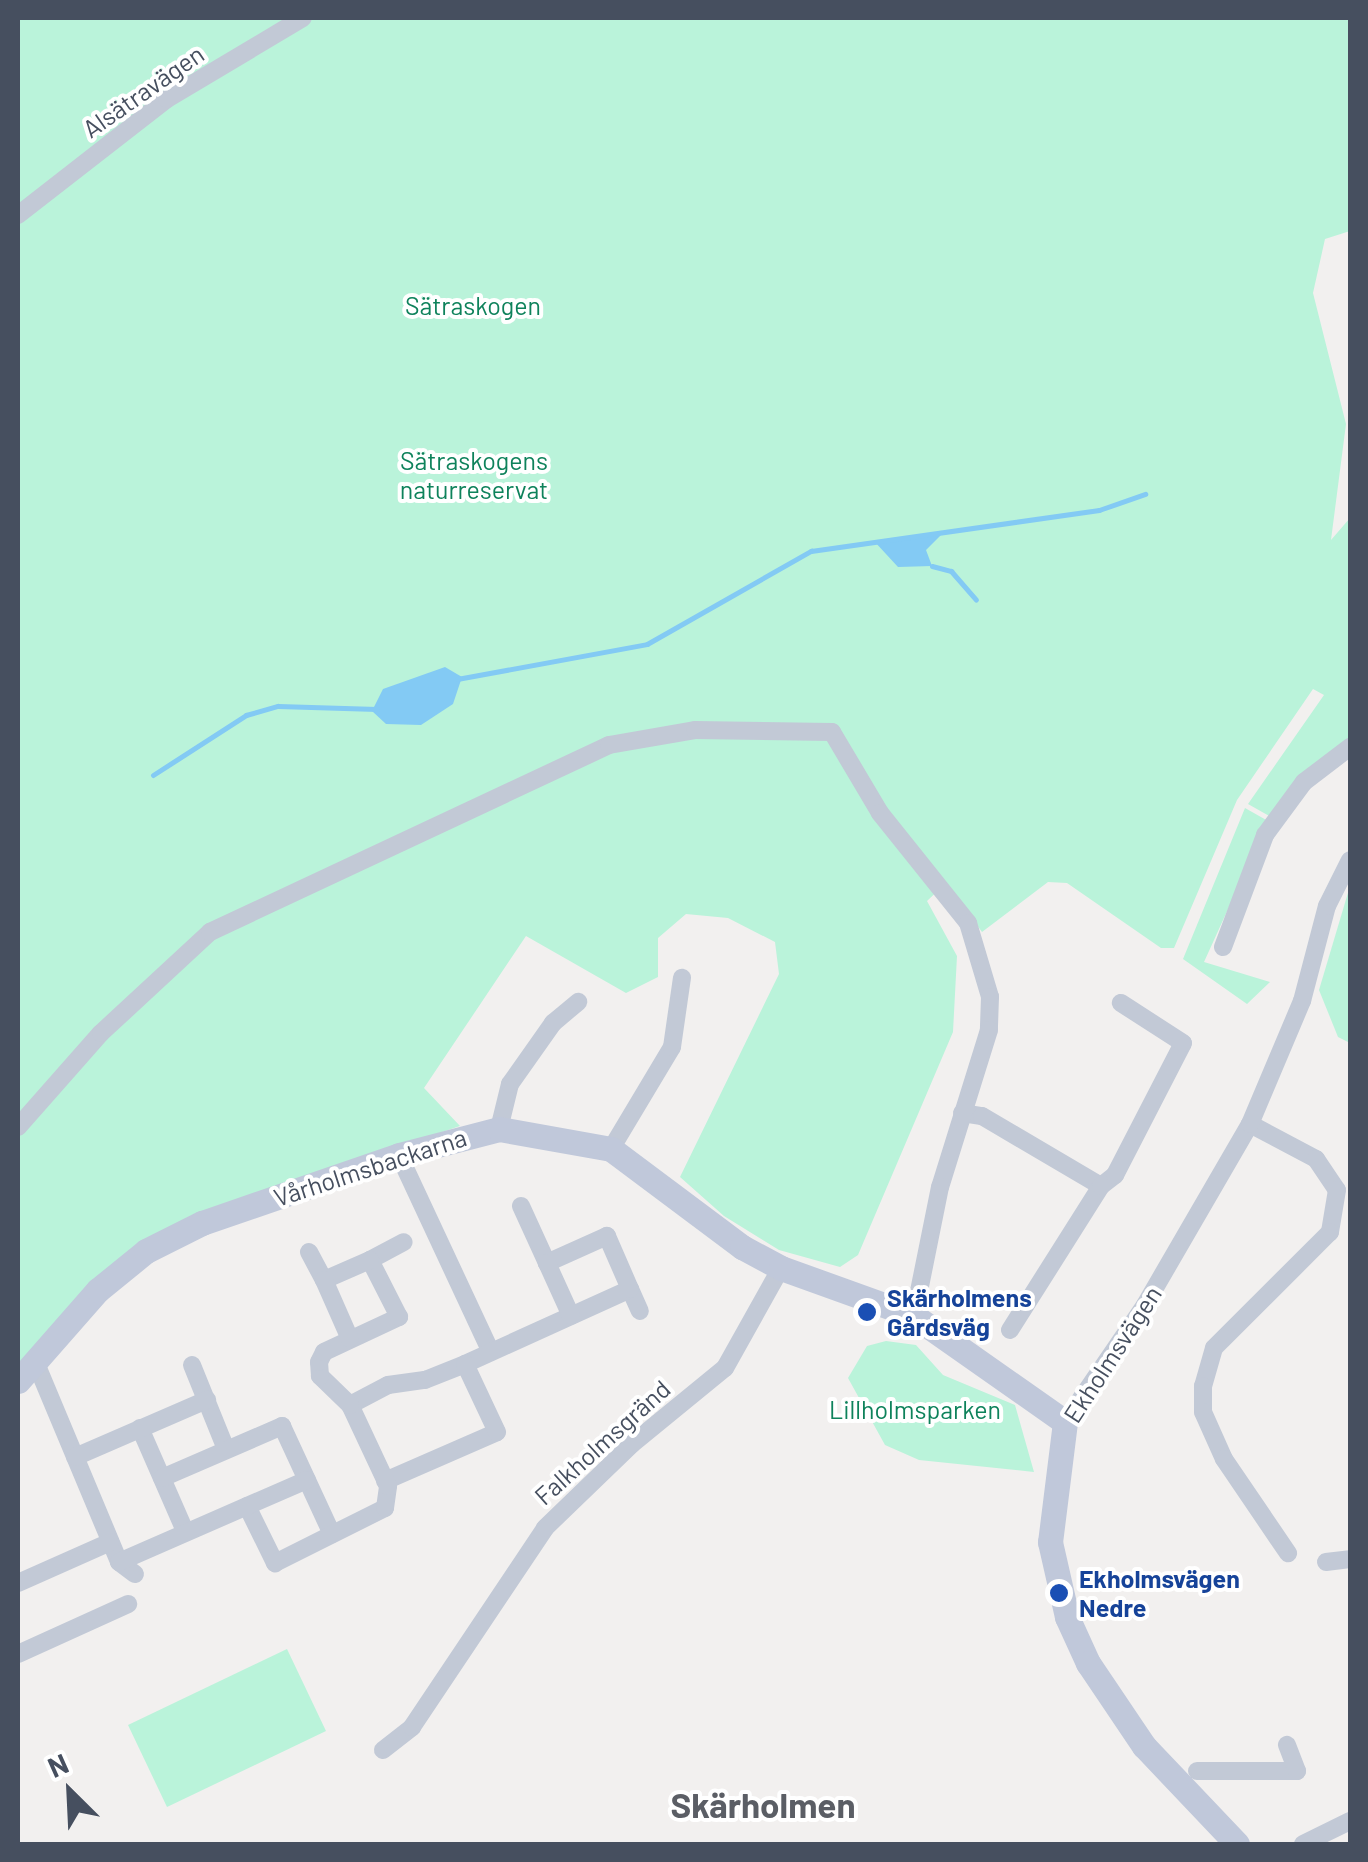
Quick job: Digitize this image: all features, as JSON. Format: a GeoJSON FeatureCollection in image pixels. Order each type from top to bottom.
{"type":"FeatureCollection","features":[{"type":"Feature","properties":{"kind":"street","name":"Alsätravägen"},"geometry":{"type":"LineString","coordinates":[[18,215],[168,99],[303,18]]}},
{"type":"Feature","properties":{"kind":"street"},"geometry":{"type":"LineString","coordinates":[[18,1128],[101,1033],[210,932],[609,745],[695,730],[832,732],[880,813],[956,903],[978,945],[990,997],[989,1030],[962,1113],[914,1316]]}},
{"type":"Feature","properties":{"kind":"street"},"geometry":{"type":"LineString","coordinates":[[1224,947],[1265,834],[1304,782],[1350,747]]}},
{"type":"Feature","properties":{"kind":"street","name":"Ekholmsvägen"},"geometry":{"type":"LineString","coordinates":[[1237,1844],[1144,1746],[1088,1663],[1066,1616],[1050,1542],[1065,1422],[1145,1305],[1250,1124],[1302,1001],[1326,906],[1350,860]]}},
{"type":"Feature","properties":{"kind":"street"},"geometry":{"type":"LineString","coordinates":[[612,1150],[672,1047],[682,978]]}},
{"type":"Feature","properties":{"kind":"street"},"geometry":{"type":"LineString","coordinates":[[499,1129],[510,1084],[553,1023],[578,1002]]}},
{"type":"Feature","properties":{"kind":"street"},"geometry":{"type":"LineString","coordinates":[[1010,1330],[1101,1186],[1116,1176],[1183,1043],[1122,1004]]}},
{"type":"Feature","properties":{"kind":"street"},"geometry":{"type":"LineString","coordinates":[[962,1113],[982,1116],[1101,1186]]}},
{"type":"Feature","properties":{"kind":"street"},"geometry":{"type":"LineString","coordinates":[[1250,1124],[1316,1159],[1337,1190],[1330,1232],[1214,1348],[1203,1386],[1203,1412],[1224,1459],[1288,1553]]}},
{"type":"Feature","properties":{"kind":"street","name":"Vårholmsbackarna"},"geometry":{"type":"LineString","coordinates":[[18,1382],[98,1290],[146,1251],[202,1223],[399,1155],[499,1129],[612,1150],[780,1268],[914,1316],[1065,1422]]}},
{"type":"Feature","properties":{"kind":"street"},"geometry":{"type":"LineString","coordinates":[[399,1155],[491,1352]]}},
{"type":"Feature","properties":{"kind":"street"},"geometry":{"type":"LineString","coordinates":[[521,1206],[571,1316]]}},
{"type":"Feature","properties":{"kind":"street"},"geometry":{"type":"LineString","coordinates":[[547,1263],[607,1236],[640,1311]]}},
{"type":"Feature","properties":{"kind":"street"},"geometry":{"type":"LineString","coordinates":[[324,1280],[404,1242]]}},
{"type":"Feature","properties":{"kind":"street"},"geometry":{"type":"LineString","coordinates":[[309,1252],[350,1339]]}},
{"type":"Feature","properties":{"kind":"street"},"geometry":{"type":"LineString","coordinates":[[247,1506],[275,1562],[385,1508],[385,1481],[350,1405],[320,1376],[318,1362],[324,1352],[399,1317],[370,1260]]}},
{"type":"Feature","properties":{"kind":"street","name":"Falkholmsgränd"},"geometry":{"type":"LineString","coordinates":[[384,1750],[412,1726],[545,1528],[632,1444],[725,1368],[780,1268]]}},
{"type":"Feature","properties":{"kind":"street"},"geometry":{"type":"LineString","coordinates":[[350,1405],[388,1384],[425,1380],[465,1364],[630,1288]]}},
{"type":"Feature","properties":{"kind":"street"},"geometry":{"type":"LineString","coordinates":[[35,1362],[119,1562],[135,1574]]}},
{"type":"Feature","properties":{"kind":"street"},"geometry":{"type":"LineString","coordinates":[[385,1481],[497,1432],[465,1364]]}},
{"type":"Feature","properties":{"kind":"street"},"geometry":{"type":"LineString","coordinates":[[192,1366],[226,1450]]}},
{"type":"Feature","properties":{"kind":"street"},"geometry":{"type":"LineString","coordinates":[[75,1457],[207,1400]]}},
{"type":"Feature","properties":{"kind":"street"},"geometry":{"type":"LineString","coordinates":[[162,1478],[282,1426],[332,1534]]}},
{"type":"Feature","properties":{"kind":"street"},"geometry":{"type":"LineString","coordinates":[[140,1428],[185,1531]]}},
{"type":"Feature","properties":{"kind":"street"},"geometry":{"type":"LineString","coordinates":[[119,1562],[307,1480]]}},
{"type":"Feature","properties":{"kind":"street"},"geometry":{"type":"LineString","coordinates":[[18,1583],[110,1542]]}},
{"type":"Feature","properties":{"kind":"street"},"geometry":{"type":"LineString","coordinates":[[1326,1562],[1350,1559]]}},
{"type":"Feature","properties":{"kind":"street"},"geometry":{"type":"LineString","coordinates":[[18,1654],[128,1604]]}},
{"type":"Feature","properties":{"kind":"street"},"geometry":{"type":"LineString","coordinates":[[1197,1771],[1297,1771],[1287,1744]]}},
{"type":"Feature","properties":{"kind":"street"},"geometry":{"type":"LineString","coordinates":[[1303,1844],[1318,1832],[1350,1821]]}},
{"type":"Feature","properties":{"kind":"green space","name":"Sätraskogens naturreservat"},"geometry":{"type":"Polygon","coordinates":[[[18,18],[1350,18],[1350,231],[1325,239],[1313,293],[1346,424],[1331,540],[1350,518],[1350,739],[1271,817],[1248,804],[1324,695],[1313,689],[1237,800],[1174,948],[1161,948],[1067,883],[1048,882],[982,932],[946,883],[927,901],[957,956],[953,1032],[858,1255],[840,1267],[779,1250],[724,1216],[680,1177],[779,974],[775,942],[728,918],[686,914],[658,938],[658,977],[626,993],[526,936],[424,1088],[460,1126],[202,1213],[18,1367],[18,18]]]}},
{"type":"Feature","properties":{"kind":"green space"},"geometry":{"type":"Polygon","coordinates":[[[1245,808],[1268,821],[1204,962],[1270,982],[1247,1004],[1183,959],[1245,808]]]}},
{"type":"Feature","properties":{"kind":"green space"},"geometry":{"type":"Polygon","coordinates":[[[1350,886],[1348,1042],[1338,1037],[1319,990],[1350,886]]]}},
{"type":"Feature","properties":{"kind":"green space","name":"Lillholmsparken"},"geometry":{"type":"Polygon","coordinates":[[[886,1341],[916,1345],[943,1375],[1015,1405],[1034,1472],[919,1460],[885,1445],[848,1378],[867,1346],[886,1341]]]}},
{"type":"Feature","properties":{"kind":"green space"},"geometry":{"type":"Polygon","coordinates":[[[287,1649],[326,1731],[167,1807],[128,1725],[287,1649]]]}},
{"type":"Feature","properties":{"kind":"water"},"geometry":{"type":"Polygon","coordinates":[[[941,535],[926,550],[932,566],[898,567],[874,541],[941,535]]]}},
{"type":"Feature","properties":{"kind":"water"},"geometry":{"type":"Polygon","coordinates":[[[445,667],[462,677],[453,704],[421,725],[386,724],[372,711],[383,689],[445,667]]]}},
{"type":"Feature","properties":{"kind":"waterway"},"geometry":{"type":"LineString","coordinates":[[457,679],[647,644],[811,551],[1099,510],[1145,494]]}},
{"type":"Feature","properties":{"kind":"waterway"},"geometry":{"type":"LineString","coordinates":[[932,566],[951,571],[976,600]]}},
{"type":"Feature","properties":{"kind":"waterway"},"geometry":{"type":"LineString","coordinates":[[153,775],[246,715],[278,706],[377,709]]}},
{"type":"Feature","properties":{"kind":"place","name":"Skärholmens Gårdsväg"},"geometry":{"type":"Point","coordinates":[867,1312]}},
{"type":"Feature","properties":{"kind":"place","name":"Ekholmsvägen Nedre"},"geometry":{"type":"Point","coordinates":[1059,1593]}},
{"type":"Feature","properties":{"kind":"district","name":"Skärholmen"},"geometry":{"type":"Point","coordinates":[763,1804]}},
{"type":"Feature","properties":{"kind":"park label","name":"Sätraskogen"},"geometry":{"type":"Point","coordinates":[473,305]}}]}
